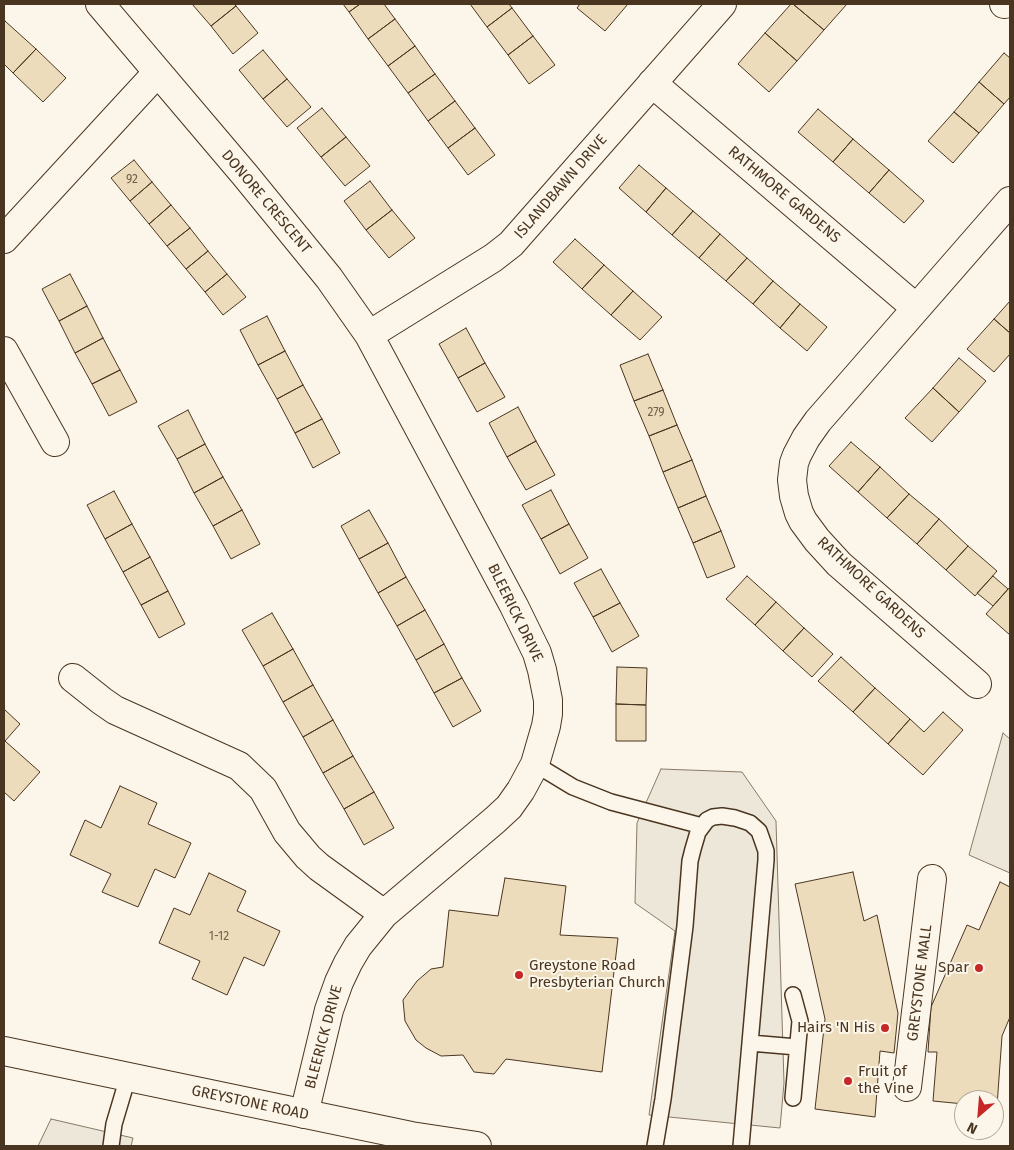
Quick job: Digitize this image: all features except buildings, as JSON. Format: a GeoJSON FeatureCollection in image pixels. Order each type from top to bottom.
{"type":"FeatureCollection","features":[{"type":"Feature","properties":{"kind":"street","name":"DONORE CRESCENT"},"geometry":{"type":"LineString","coordinates":[[100,4],[329,278],[369,335]]}},
{"type":"Feature","properties":{"kind":"street","name":"ISLANDBAWN DRIVE"},"geometry":{"type":"LineString","coordinates":[[369,335],[493,258],[511,244],[722,4]]}},
{"type":"Feature","properties":{"kind":"street"},"geometry":{"type":"LineString","coordinates":[[4,239],[158,73]]}},
{"type":"Feature","properties":{"kind":"street","name":"RATHMORE GARDENS"},"geometry":{"type":"LineString","coordinates":[[652,83],[916,308]]}},
{"type":"Feature","properties":{"kind":"street","name":"RATHMORE GARDENS"},"geometry":{"type":"LineString","coordinates":[[977,684],[834,559],[816,540],[799,513],[792,480],[797,455],[806,438],[830,407],[1010,201]]}},
{"type":"Feature","properties":{"kind":"street","name":"BLEERICK DRIVE"},"geometry":{"type":"LineString","coordinates":[[304,1114],[329,1010],[339,982],[358,946],[384,914],[509,807],[535,764],[548,714],[548,700],[537,653],[514,606],[369,335]]}},
{"type":"Feature","properties":{"kind":"street"},"geometry":{"type":"LineString","coordinates":[[4,351],[55,442]]}},
{"type":"Feature","properties":{"kind":"street"},"geometry":{"type":"LineString","coordinates":[[73,678],[115,710],[239,766],[263,789],[287,832],[308,857],[384,914]]}},
{"type":"Feature","properties":{"kind":"street","name":"GREYSTONE MALL"},"geometry":{"type":"LineString","coordinates":[[907,1086],[932,880]]}},
{"type":"Feature","properties":{"kind":"street","name":"GREYSTONE ROAD"},"geometry":{"type":"LineString","coordinates":[[10,1049],[128,1077],[304,1114],[411,1136],[477,1146]]}},
{"type":"Feature","properties":{"kind":"lane"},"geometry":{"type":"LineString","coordinates":[[535,764],[573,787],[611,802],[702,826]]}},
{"type":"Feature","properties":{"kind":"lane"},"geometry":{"type":"LineString","coordinates":[[655,1146],[684,936],[690,861],[695,839],[702,826],[707,820],[722,816],[750,823],[760,831],[764,842],[766,860],[741,1146]]}},
{"type":"Feature","properties":{"kind":"lane"},"geometry":{"type":"LineString","coordinates":[[793,994],[800,1021],[793,1098]]}},
{"type":"Feature","properties":{"kind":"lane"},"geometry":{"type":"LineString","coordinates":[[750,1043],[797,1047]]}},
{"type":"Feature","properties":{"kind":"lane"},"geometry":{"type":"LineString","coordinates":[[111,1146],[114,1124],[128,1077]]}},
{"type":"Feature","properties":{"kind":"shaded area"},"geometry":{"type":"Polygon","coordinates":[[[1003,733],[1010,739],[1010,873],[969,855],[1003,733]]]}},
{"type":"Feature","properties":{"kind":"shaded area"},"geometry":{"type":"Polygon","coordinates":[[[661,769],[742,772],[776,821],[784,1083],[780,1128],[649,1115],[675,931],[635,903],[637,823],[661,769]]]}},
{"type":"Feature","properties":{"kind":"shaded area"},"geometry":{"type":"Polygon","coordinates":[[[51,1119],[133,1138],[131,1146],[38,1146],[51,1119]]]}},
{"type":"Feature","properties":{"kind":"place","name":"Spar"},"geometry":{"type":"Point","coordinates":[979,968]}},
{"type":"Feature","properties":{"kind":"place","name":"Greystone Road Presbyterian Church"},"geometry":{"type":"Point","coordinates":[519,975]}},
{"type":"Feature","properties":{"kind":"place","name":"Hairs 'N His"},"geometry":{"type":"Point","coordinates":[885,1028]}},
{"type":"Feature","properties":{"kind":"place","name":"Fruit of the Vine"},"geometry":{"type":"Point","coordinates":[848,1081]}}]}
